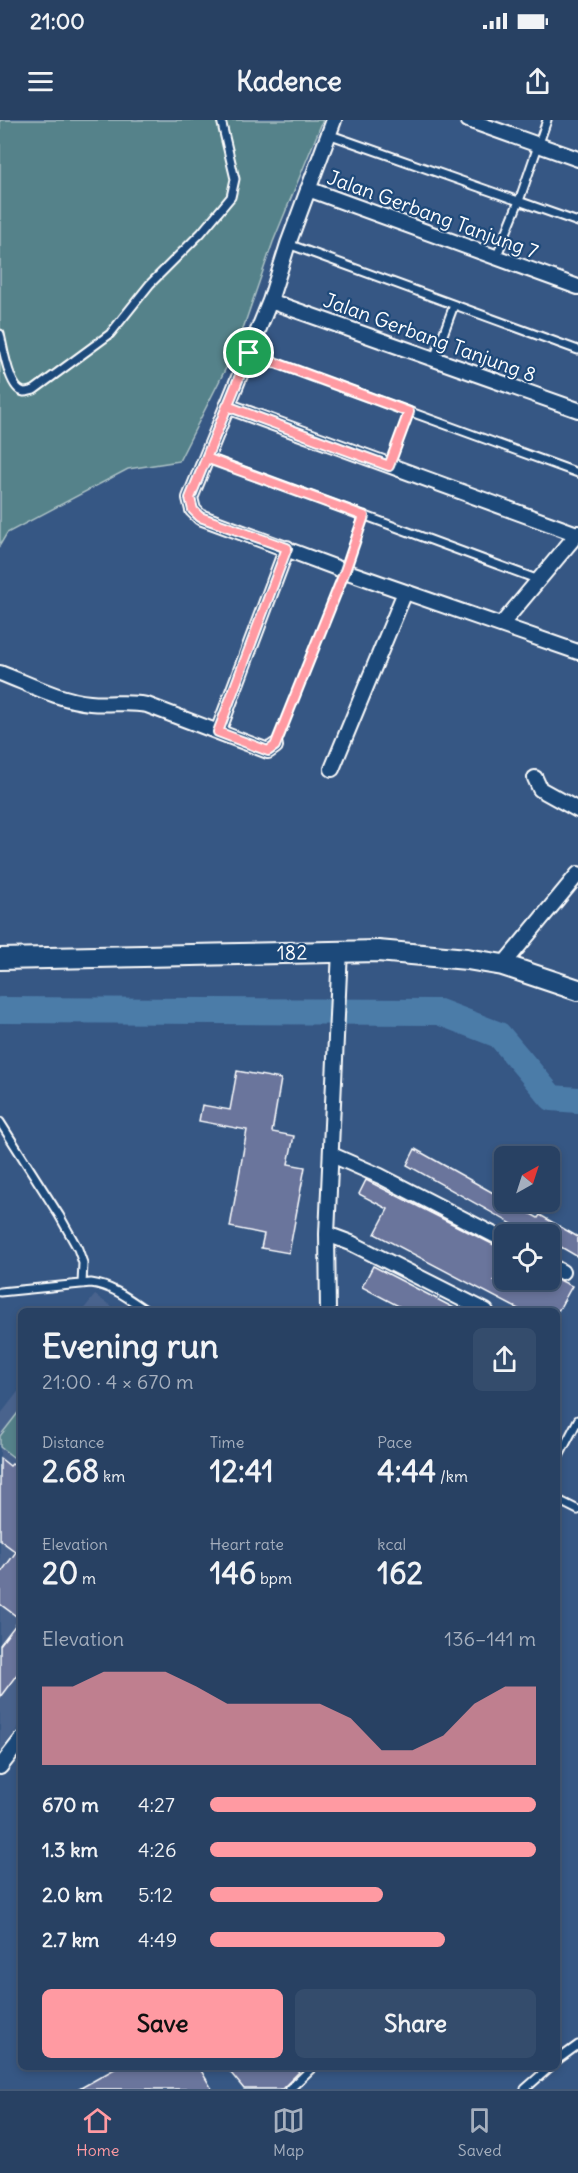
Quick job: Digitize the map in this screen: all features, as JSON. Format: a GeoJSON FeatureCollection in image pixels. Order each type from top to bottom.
{"type":"FeatureCollection","features":[{"type":"Feature","properties":{"kind":"street"},"geometry":{"type":"LineString","coordinates":[[334,120],[288,244],[270,301],[190,498],[193,510],[200,517],[345,571],[578,652]]}},
{"type":"Feature","properties":{"kind":"street"},"geometry":{"type":"LineString","coordinates":[[468,120],[578,159]]}},
{"type":"Feature","properties":{"kind":"street","name":"Jalan Gerbang Tanjung 7"},"geometry":{"type":"LineString","coordinates":[[308,189],[578,288]]}},
{"type":"Feature","properties":{"kind":"street","name":"Jalan Gerbang Tanjung 8"},"geometry":{"type":"LineString","coordinates":[[270,301],[578,410]]}},
{"type":"Feature","properties":{"kind":"street"},"geometry":{"type":"LineString","coordinates":[[227,406],[578,534],[501,625]]}},
{"type":"Feature","properties":{"kind":"street"},"geometry":{"type":"LineString","coordinates":[[218,732],[287,548]]}},
{"type":"Feature","properties":{"kind":"street"},"geometry":{"type":"LineString","coordinates":[[332,769],[405,592]]}},
{"type":"Feature","properties":{"kind":"street"},"geometry":{"type":"LineString","coordinates":[[0,673],[63,698],[102,704],[133,702],[147,705],[268,751],[275,746]]}},
{"type":"Feature","properties":{"kind":"street"},"geometry":{"type":"LineString","coordinates":[[535,778],[540,789],[578,810]]}},
{"type":"Feature","properties":{"kind":"street"},"geometry":{"type":"LineString","coordinates":[[503,965],[578,874]]}},
{"type":"Feature","properties":{"kind":"street"},"geometry":{"type":"LineString","coordinates":[[328,1308],[327,1234],[340,951]]}},
{"type":"Feature","properties":{"kind":"street","name":"182"},"geometry":{"type":"LineString","coordinates":[[0,958],[378,951],[467,959],[503,965],[578,990]]}},
{"type":"Feature","properties":{"kind":"street"},"geometry":{"type":"LineString","coordinates":[[332,1155],[380,1176],[494,1235]]}},
{"type":"Feature","properties":{"kind":"street"},"geometry":{"type":"LineString","coordinates":[[327,1234],[351,1243],[480,1308]]}},
{"type":"Feature","properties":{"kind":"street"},"geometry":{"type":"LineString","coordinates":[[0,1767],[18,1744]]}},
{"type":"Feature","properties":{"kind":"lane"},"geometry":{"type":"LineString","coordinates":[[0,334],[10,377],[15,388],[23,392],[34,390],[110,334],[150,284],[201,233],[231,197],[235,179],[220,120]]}},
{"type":"Feature","properties":{"kind":"lane"},"geometry":{"type":"LineString","coordinates":[[496,258],[519,201],[547,120]]}},
{"type":"Feature","properties":{"kind":"lane"},"geometry":{"type":"LineString","coordinates":[[328,134],[578,222]]}},
{"type":"Feature","properties":{"kind":"lane"},"geometry":{"type":"LineString","coordinates":[[288,244],[578,350]]}},
{"type":"Feature","properties":{"kind":"lane"},"geometry":{"type":"LineString","coordinates":[[433,359],[454,305]]}},
{"type":"Feature","properties":{"kind":"lane"},"geometry":{"type":"LineString","coordinates":[[249,353],[578,473]]}},
{"type":"Feature","properties":{"kind":"lane"},"geometry":{"type":"LineString","coordinates":[[389,466],[409,412]]}},
{"type":"Feature","properties":{"kind":"lane"},"geometry":{"type":"LineString","coordinates":[[206,458],[539,580]]}},
{"type":"Feature","properties":{"kind":"lane"},"geometry":{"type":"LineString","coordinates":[[275,746],[345,571],[364,516]]}},
{"type":"Feature","properties":{"kind":"lane"},"geometry":{"type":"LineString","coordinates":[[0,1122],[78,1249],[82,1263],[82,1284]]}},
{"type":"Feature","properties":{"kind":"lane"},"geometry":{"type":"LineString","coordinates":[[0,1292],[82,1284],[105,1285],[142,1308]]}},
{"type":"Feature","properties":{"kind":"lane"},"geometry":{"type":"LineString","coordinates":[[560,1454],[578,1420]]}},
{"type":"Feature","properties":{"kind":"lane"},"geometry":{"type":"LineString","coordinates":[[560,1501],[578,1510]]}},
{"type":"Feature","properties":{"kind":"lane"},"geometry":{"type":"LineString","coordinates":[[560,2058],[578,2046]]}},
{"type":"Feature","properties":{"kind":"lane"},"geometry":{"type":"LineString","coordinates":[[290,2089],[310,2070]]}},
{"type":"Feature","properties":{"kind":"lane"},"geometry":{"type":"LineString","coordinates":[[525,2089],[547,2070]]}},
{"type":"Feature","properties":{"kind":"shaded area"},"geometry":{"type":"Polygon","coordinates":[[[95,1295],[114,1308],[84,1308],[95,1295]]]}},
{"type":"Feature","properties":{"kind":"shaded area"},"geometry":{"type":"Polygon","coordinates":[[[18,1392],[18,1728],[0,1751],[0,1415],[18,1392]]]}},
{"type":"Feature","properties":{"kind":"green space"},"geometry":{"type":"Polygon","coordinates":[[[0,120],[323,120],[273,242],[237,346],[179,461],[128,469],[7,533],[0,545],[0,120]]]}},
{"type":"Feature","properties":{"kind":"green space"},"geometry":{"type":"Polygon","coordinates":[[[18,1413],[18,1461],[0,1447],[0,1436],[18,1413]]]}},
{"type":"Feature","properties":{"kind":"building"},"geometry":{"type":"Polygon","coordinates":[[[237,1071],[281,1079],[272,1132],[294,1136],[288,1164],[305,1167],[289,1253],[261,1248],[264,1234],[230,1227],[247,1130],[199,1121],[202,1105],[230,1110],[237,1071]]]}},
{"type":"Feature","properties":{"kind":"building"},"geometry":{"type":"Polygon","coordinates":[[[415,1149],[494,1193],[494,1212],[527,1212],[538,1218],[540,1215],[556,1224],[512,1224],[407,1165],[415,1149]]]}},
{"type":"Feature","properties":{"kind":"building"},"geometry":{"type":"Polygon","coordinates":[[[366,1180],[494,1245],[494,1290],[560,1290],[560,1280],[572,1286],[560,1308],[516,1308],[375,1234],[388,1209],[359,1194],[366,1180]]]}},
{"type":"Feature","properties":{"kind":"building"},"geometry":{"type":"Polygon","coordinates":[[[560,1227],[578,1237],[578,1257],[560,1246],[560,1227]]]}},
{"type":"Feature","properties":{"kind":"building"},"geometry":{"type":"Polygon","coordinates":[[[373,1266],[454,1308],[402,1308],[362,1287],[373,1266]]]}},
{"type":"Feature","properties":{"kind":"building"},"geometry":{"type":"Polygon","coordinates":[[[0,1458],[10,1466],[12,1464],[18,1468],[18,1618],[0,1604],[0,1574],[16,1552],[0,1540],[0,1458]]]}},
{"type":"Feature","properties":{"kind":"building"},"geometry":{"type":"Polygon","coordinates":[[[18,1622],[18,1673],[0,1697],[0,1645],[18,1622]]]}},
{"type":"Feature","properties":{"kind":"building"},"geometry":{"type":"Polygon","coordinates":[[[113,2070],[201,2070],[212,2089],[79,2089],[113,2070]]]}},
{"type":"Feature","properties":{"kind":"building"},"geometry":{"type":"Polygon","coordinates":[[[228,2070],[297,2070],[299,2072],[282,2089],[244,2089],[228,2070]]]}},
{"type":"Feature","properties":{"kind":"waterway"},"geometry":{"type":"LineString","coordinates":[[0,1010],[439,1012],[499,1035],[552,1098],[578,1100]]}},
{"type":"Feature","properties":{"kind":"route"},"geometry":{"type":"LineString","coordinates":[[249,353],[227,406],[206,458],[190,498],[193,510],[200,517],[287,548],[218,732],[268,751],[274,749],[345,571],[364,516],[206,458],[227,406],[389,466],[409,412],[249,353]]}}]}
